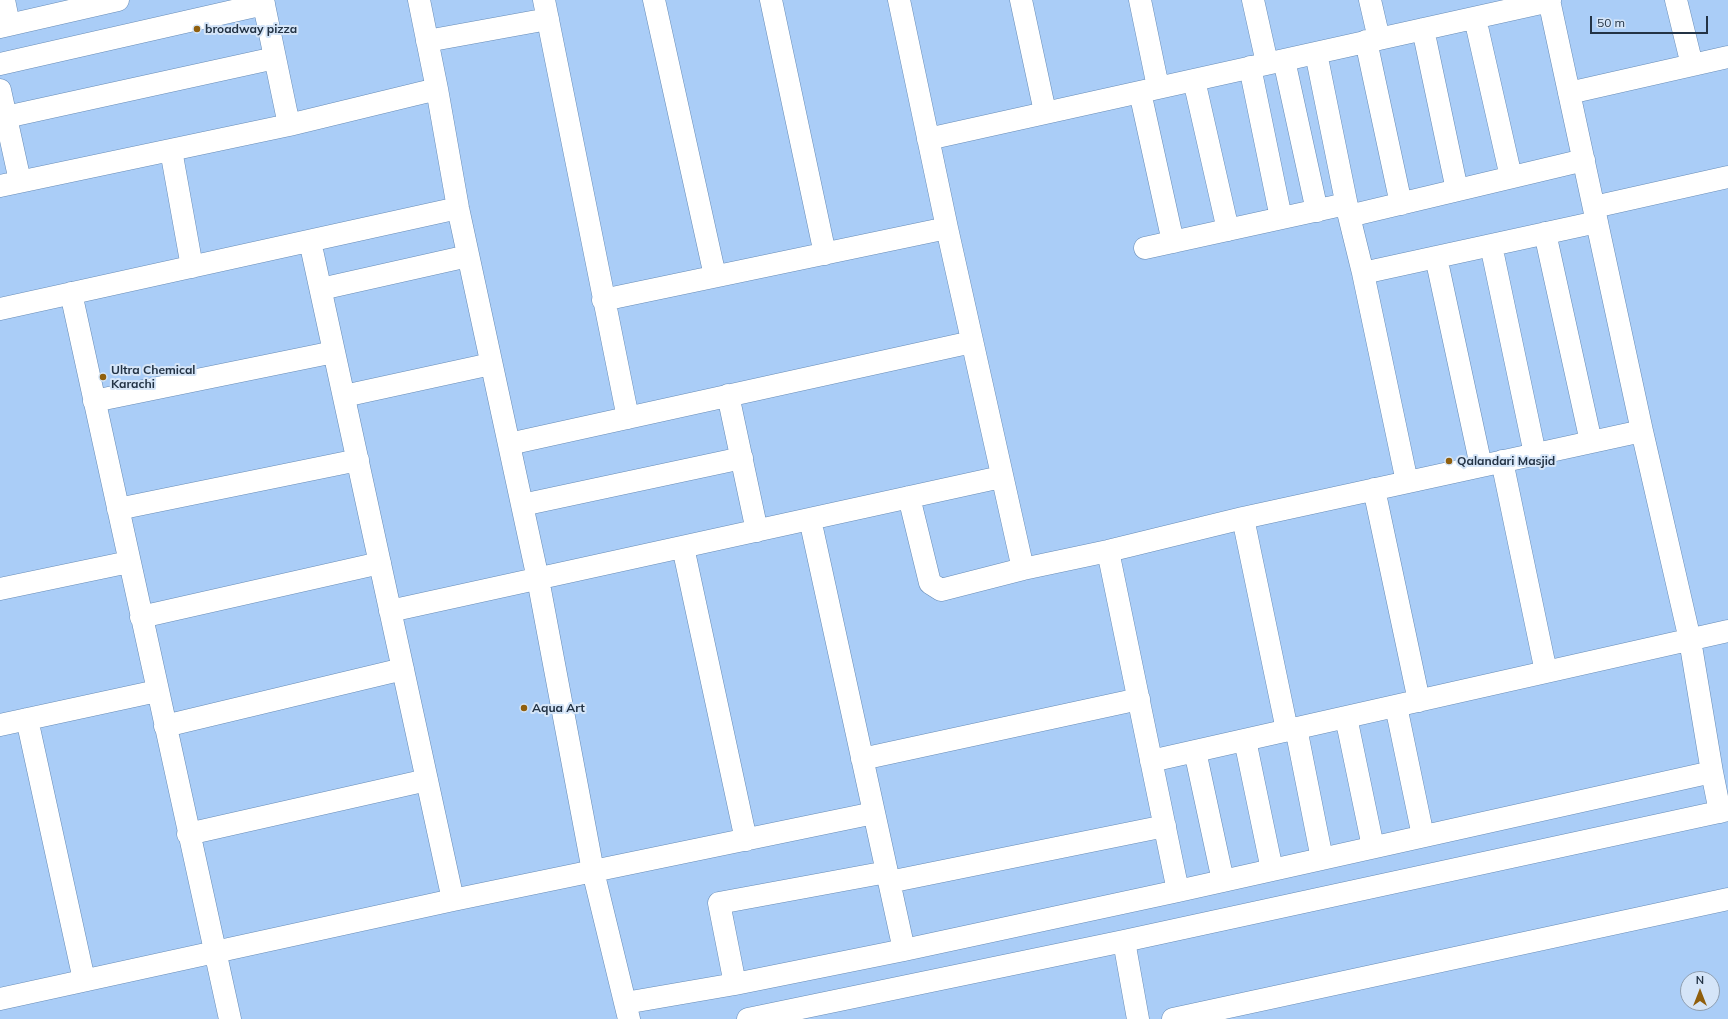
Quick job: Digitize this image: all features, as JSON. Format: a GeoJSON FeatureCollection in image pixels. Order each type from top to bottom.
{"type":"FeatureCollection","features":[{"type":"Feature","properties":{"kind":"street"},"geometry":{"type":"LineString","coordinates":[[4,0],[4,26],[118,0]]}},
{"type":"Feature","properties":{"kind":"street"},"geometry":{"type":"LineString","coordinates":[[419,0],[437,89],[458,208],[538,579],[593,871],[627,1011],[735,984],[904,950],[1178,891],[1712,772]]}},
{"type":"Feature","properties":{"kind":"street"},"geometry":{"type":"LineString","coordinates":[[654,0],[715,276]]}},
{"type":"Feature","properties":{"kind":"street"},"geometry":{"type":"LineString","coordinates":[[771,0],[825,254]]}},
{"type":"Feature","properties":{"kind":"street"},"geometry":{"type":"LineString","coordinates":[[899,0],[1001,477],[1023,569]]}},
{"type":"Feature","properties":{"kind":"street"},"geometry":{"type":"LineString","coordinates":[[1022,0],[1045,112]]}},
{"type":"Feature","properties":{"kind":"street"},"geometry":{"type":"LineString","coordinates":[[1140,0],[1149,89],[1173,242]]}},
{"type":"Feature","properties":{"kind":"street"},"geometry":{"type":"LineString","coordinates":[[1253,0],[1267,63],[1317,211]]}},
{"type":"Feature","properties":{"kind":"street"},"geometry":{"type":"LineString","coordinates":[[1370,0],[1373,40],[1401,204]]}},
{"type":"Feature","properties":{"kind":"street"},"geometry":{"type":"LineString","coordinates":[[1676,0],[1692,65]]}},
{"type":"Feature","properties":{"kind":"street"},"geometry":{"type":"LineString","coordinates":[[748,1019],[1124,941],[1724,811],[1712,772],[1690,640],[1642,431],[1550,1],[928,139]]}},
{"type":"Feature","properties":{"kind":"street"},"geometry":{"type":"LineString","coordinates":[[0,64],[264,2],[289,125]]}},
{"type":"Feature","properties":{"kind":"street"},"geometry":{"type":"LineString","coordinates":[[427,41],[546,9],[603,300],[628,418]]}},
{"type":"Feature","properties":{"kind":"street"},"geometry":{"type":"LineString","coordinates":[[1475,18],[1511,177]]}},
{"type":"Feature","properties":{"kind":"street"},"geometry":{"type":"LineString","coordinates":[[1423,29],[1457,190]]}},
{"type":"Feature","properties":{"kind":"street"},"geometry":{"type":"LineString","coordinates":[[1316,53],[1348,210],[1407,482]]}},
{"type":"Feature","properties":{"kind":"street"},"geometry":{"type":"LineString","coordinates":[[1569,93],[1728,57]]}},
{"type":"Feature","properties":{"kind":"street"},"geometry":{"type":"LineString","coordinates":[[6,117],[275,58]]}},
{"type":"Feature","properties":{"kind":"street"},"geometry":{"type":"LineString","coordinates":[[1267,63],[1280,218]]}},
{"type":"Feature","properties":{"kind":"street"},"geometry":{"type":"LineString","coordinates":[[1194,80],[1228,230]]}},
{"type":"Feature","properties":{"kind":"street"},"geometry":{"type":"LineString","coordinates":[[0,90],[6,117],[10,183],[289,125],[437,89]]}},
{"type":"Feature","properties":{"kind":"street"},"geometry":{"type":"LineString","coordinates":[[171,150],[192,267]]}},
{"type":"Feature","properties":{"kind":"street"},"geometry":{"type":"LineString","coordinates":[[1145,248],[1317,211],[1348,210],[1401,204],[1584,160]]}},
{"type":"Feature","properties":{"kind":"street"},"geometry":{"type":"LineString","coordinates":[[1363,274],[1545,233],[1596,214],[1728,177]]}},
{"type":"Feature","properties":{"kind":"street"},"geometry":{"type":"LineString","coordinates":[[0,309],[458,208]]}},
{"type":"Feature","properties":{"kind":"street"},"geometry":{"type":"LineString","coordinates":[[603,300],[947,228]]}},
{"type":"Feature","properties":{"kind":"street"},"geometry":{"type":"LineString","coordinates":[[1545,233],[1591,442]]}},
{"type":"Feature","properties":{"kind":"street"},"geometry":{"type":"LineString","coordinates":[[310,241],[453,900]]}},
{"type":"Feature","properties":{"kind":"street"},"geometry":{"type":"LineString","coordinates":[[1491,245],[1535,454]]}},
{"type":"Feature","properties":{"kind":"street"},"geometry":{"type":"LineString","coordinates":[[321,289],[468,256]]}},
{"type":"Feature","properties":{"kind":"street"},"geometry":{"type":"LineString","coordinates":[[1436,257],[1492,463],[1546,672]]}},
{"type":"Feature","properties":{"kind":"street"},"geometry":{"type":"LineString","coordinates":[[71,293],[188,834],[230,1019]]}},
{"type":"Feature","properties":{"kind":"street"},"geometry":{"type":"LineString","coordinates":[[509,444],[972,342]]}},
{"type":"Feature","properties":{"kind":"street"},"geometry":{"type":"LineString","coordinates":[[94,401],[334,352]]}},
{"type":"Feature","properties":{"kind":"street"},"geometry":{"type":"LineString","coordinates":[[344,396],[491,364]]}},
{"type":"Feature","properties":{"kind":"street"},"geometry":{"type":"LineString","coordinates":[[728,396],[757,531]]}},
{"type":"Feature","properties":{"kind":"street"},"geometry":{"type":"LineString","coordinates":[[909,497],[930,583],[934,588],[941,590],[1023,569],[1108,551],[1242,518],[1642,431]]}},
{"type":"Feature","properties":{"kind":"street"},"geometry":{"type":"LineString","coordinates":[[522,505],[742,458]]}},
{"type":"Feature","properties":{"kind":"street"},"geometry":{"type":"LineString","coordinates":[[118,509],[358,460]]}},
{"type":"Feature","properties":{"kind":"street"},"geometry":{"type":"LineString","coordinates":[[390,611],[1001,477]]}},
{"type":"Feature","properties":{"kind":"street"},"geometry":{"type":"LineString","coordinates":[[1374,489],[1419,701]]}},
{"type":"Feature","properties":{"kind":"street"},"geometry":{"type":"LineString","coordinates":[[1242,518],[1322,859]]}},
{"type":"Feature","properties":{"kind":"street"},"geometry":{"type":"LineString","coordinates":[[810,519],[904,950]]}},
{"type":"Feature","properties":{"kind":"street"},"geometry":{"type":"LineString","coordinates":[[683,547],[746,840]]}},
{"type":"Feature","properties":{"kind":"street"},"geometry":{"type":"LineString","coordinates":[[1108,551],[1178,891]]}},
{"type":"Feature","properties":{"kind":"street"},"geometry":{"type":"LineString","coordinates":[[0,589],[129,562]]}},
{"type":"Feature","properties":{"kind":"street"},"geometry":{"type":"LineString","coordinates":[[141,616],[380,563]]}},
{"type":"Feature","properties":{"kind":"street"},"geometry":{"type":"LineString","coordinates":[[1152,761],[1728,631]]}},
{"type":"Feature","properties":{"kind":"street"},"geometry":{"type":"LineString","coordinates":[[165,726],[403,669]]}},
{"type":"Feature","properties":{"kind":"street"},"geometry":{"type":"LineString","coordinates":[[0,725],[157,691]]}},
{"type":"Feature","properties":{"kind":"street"},"geometry":{"type":"LineString","coordinates":[[862,759],[1139,699]]}},
{"type":"Feature","properties":{"kind":"street"},"geometry":{"type":"LineString","coordinates":[[1396,706],[1423,836]]}},
{"type":"Feature","properties":{"kind":"street"},"geometry":{"type":"LineString","coordinates":[[1346,717],[1373,847]]}},
{"type":"Feature","properties":{"kind":"street"},"geometry":{"type":"LineString","coordinates":[[27,719],[84,980]]}},
{"type":"Feature","properties":{"kind":"street"},"geometry":{"type":"LineString","coordinates":[[1245,740],[1272,870]]}},
{"type":"Feature","properties":{"kind":"street"},"geometry":{"type":"LineString","coordinates":[[1195,751],[1223,881]]}},
{"type":"Feature","properties":{"kind":"street"},"geometry":{"type":"LineString","coordinates":[[188,834],[427,780]]}},
{"type":"Feature","properties":{"kind":"street"},"geometry":{"type":"LineString","coordinates":[[0,999],[453,900],[874,813]]}},
{"type":"Feature","properties":{"kind":"street"},"geometry":{"type":"LineString","coordinates":[[735,984],[719,902],[888,877],[1165,826]]}},
{"type":"Feature","properties":{"kind":"street"},"geometry":{"type":"LineString","coordinates":[[1174,1019],[1728,899]]}},
{"type":"Feature","properties":{"kind":"street"},"geometry":{"type":"LineString","coordinates":[[1124,941],[1138,1019]]}},
{"type":"Feature","properties":{"kind":"shaded area"},"geometry":{"type":"Polygon","coordinates":[[[0,0],[1728,0],[1728,1019],[0,1019],[0,0]]]}},
{"type":"Feature","properties":{"kind":"place","name":"broadway pizza"},"geometry":{"type":"Point","coordinates":[197,29]}},
{"type":"Feature","properties":{"kind":"place","name":"Ultra Chemical Karachi"},"geometry":{"type":"Point","coordinates":[103,377]}},
{"type":"Feature","properties":{"kind":"place","name":"Qalandari Masjid"},"geometry":{"type":"Point","coordinates":[1449,461]}},
{"type":"Feature","properties":{"kind":"place","name":"Aqua Art"},"geometry":{"type":"Point","coordinates":[524,708]}}]}
